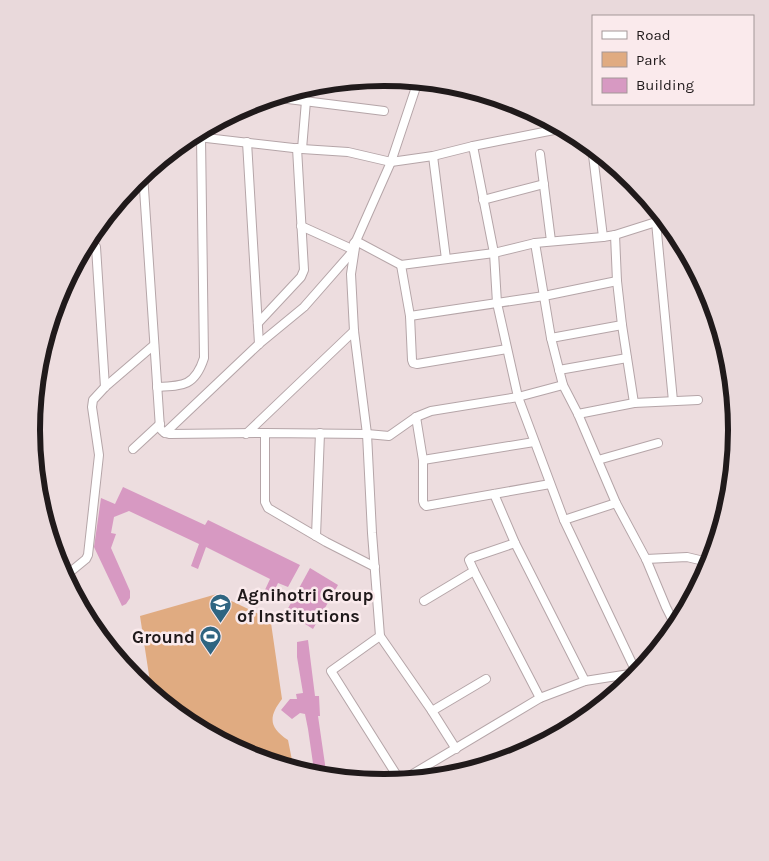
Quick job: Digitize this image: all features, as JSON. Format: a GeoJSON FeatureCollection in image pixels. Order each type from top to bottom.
{"type":"FeatureCollection","features":[{"type":"Feature","properties":{"kind":"street"},"geometry":{"type":"LineString","coordinates":[[165,433],[259,342],[308,303],[356,241],[391,162],[415,88]]}},
{"type":"Feature","properties":{"kind":"street"},"geometry":{"type":"LineString","coordinates":[[258,324],[301,277],[304,270],[299,149],[302,96]]}},
{"type":"Feature","properties":{"kind":"street"},"geometry":{"type":"LineString","coordinates":[[290,99],[384,111]]}},
{"type":"Feature","properties":{"kind":"street"},"geometry":{"type":"LineString","coordinates":[[204,137],[299,149],[348,152],[391,162],[433,156],[553,130]]}},
{"type":"Feature","properties":{"kind":"street"},"geometry":{"type":"LineString","coordinates":[[157,387],[185,384],[193,378],[201,367],[204,358],[201,139]]}},
{"type":"Feature","properties":{"kind":"street"},"geometry":{"type":"LineString","coordinates":[[246,142],[259,342]]}},
{"type":"Feature","properties":{"kind":"street"},"geometry":{"type":"LineString","coordinates":[[474,146],[494,253],[497,303],[518,398],[564,520],[634,668]]}},
{"type":"Feature","properties":{"kind":"street"},"geometry":{"type":"LineString","coordinates":[[540,154],[551,241]]}},
{"type":"Feature","properties":{"kind":"street"},"geometry":{"type":"LineString","coordinates":[[433,156],[446,259]]}},
{"type":"Feature","properties":{"kind":"street"},"geometry":{"type":"LineString","coordinates":[[593,156],[603,237]]}},
{"type":"Feature","properties":{"kind":"street"},"geometry":{"type":"LineString","coordinates":[[144,184],[160,424],[162,431],[165,433],[320,433],[389,436],[416,417],[436,410],[518,398],[563,385]]}},
{"type":"Feature","properties":{"kind":"street"},"geometry":{"type":"LineString","coordinates":[[483,200],[544,184]]}},
{"type":"Feature","properties":{"kind":"street"},"geometry":{"type":"LineString","coordinates":[[356,241],[401,265],[494,253],[535,243],[615,235],[656,222],[673,401]]}},
{"type":"Feature","properties":{"kind":"street"},"geometry":{"type":"LineString","coordinates":[[302,226],[350,248]]}},
{"type":"Feature","properties":{"kind":"street"},"geometry":{"type":"LineString","coordinates":[[615,235],[617,281],[634,403]]}},
{"type":"Feature","properties":{"kind":"street"},"geometry":{"type":"LineString","coordinates":[[535,243],[551,338],[563,385],[578,414],[616,503],[646,558],[666,607],[673,619]]}},
{"type":"Feature","properties":{"kind":"street"},"geometry":{"type":"LineString","coordinates":[[96,247],[105,387]]}},
{"type":"Feature","properties":{"kind":"street"},"geometry":{"type":"LineString","coordinates":[[350,248],[354,331],[367,434],[380,636],[456,749]]}},
{"type":"Feature","properties":{"kind":"street"},"geometry":{"type":"LineString","coordinates":[[401,265],[410,316],[412,360],[414,364],[507,349]]}},
{"type":"Feature","properties":{"kind":"street"},"geometry":{"type":"LineString","coordinates":[[410,316],[544,296],[617,281]]}},
{"type":"Feature","properties":{"kind":"street"},"geometry":{"type":"LineString","coordinates":[[551,338],[622,325]]}},
{"type":"Feature","properties":{"kind":"street"},"geometry":{"type":"LineString","coordinates":[[246,434],[354,331]]}},
{"type":"Feature","properties":{"kind":"street"},"geometry":{"type":"LineString","coordinates":[[71,572],[86,559],[88,555],[99,455],[92,402],[94,397],[154,344]]}},
{"type":"Feature","properties":{"kind":"street"},"geometry":{"type":"LineString","coordinates":[[559,370],[628,358]]}},
{"type":"Feature","properties":{"kind":"street"},"geometry":{"type":"LineString","coordinates":[[578,414],[634,403],[698,400]]}},
{"type":"Feature","properties":{"kind":"street"},"geometry":{"type":"LineString","coordinates":[[416,417],[423,460],[423,501],[426,506],[550,484]]}},
{"type":"Feature","properties":{"kind":"street"},"geometry":{"type":"LineString","coordinates":[[133,449],[160,424]]}},
{"type":"Feature","properties":{"kind":"street"},"geometry":{"type":"LineString","coordinates":[[316,536],[320,433]]}},
{"type":"Feature","properties":{"kind":"street"},"geometry":{"type":"LineString","coordinates":[[265,434],[266,505],[271,510],[316,536],[375,567]]}},
{"type":"Feature","properties":{"kind":"street"},"geometry":{"type":"LineString","coordinates":[[423,460],[534,442]]}},
{"type":"Feature","properties":{"kind":"street"},"geometry":{"type":"LineString","coordinates":[[598,460],[658,443]]}},
{"type":"Feature","properties":{"kind":"street"},"geometry":{"type":"LineString","coordinates":[[494,494],[515,543],[585,681]]}},
{"type":"Feature","properties":{"kind":"street"},"geometry":{"type":"LineString","coordinates":[[564,520],[616,503]]}},
{"type":"Feature","properties":{"kind":"street"},"geometry":{"type":"LineString","coordinates":[[515,543],[469,559],[540,698]]}},
{"type":"Feature","properties":{"kind":"street"},"geometry":{"type":"LineString","coordinates":[[646,558],[687,557],[703,561]]}},
{"type":"Feature","properties":{"kind":"street"},"geometry":{"type":"LineString","coordinates":[[424,600],[474,571]]}},
{"type":"Feature","properties":{"kind":"street"},"geometry":{"type":"LineString","coordinates":[[380,636],[331,672],[396,774]]}},
{"type":"Feature","properties":{"kind":"street"},"geometry":{"type":"LineString","coordinates":[[416,773],[540,698],[585,681],[627,675]]}},
{"type":"Feature","properties":{"kind":"street"},"geometry":{"type":"LineString","coordinates":[[432,712],[486,679]]}},
{"type":"Feature","properties":{"kind":"green space","name":"Ground"},"geometry":{"type":"Polygon","coordinates":[[[217,594],[269,619],[282,699],[275,711],[273,721],[277,730],[288,740],[292,762],[253,749],[212,729],[157,690],[150,683],[140,616],[217,594]]]}},
{"type":"Feature","properties":{"kind":"building"},"geometry":{"type":"Polygon","coordinates":[[[123,487],[205,525],[208,520],[300,565],[288,587],[278,583],[272,596],[264,592],[270,579],[206,547],[198,569],[191,566],[199,544],[129,511],[114,517],[111,533],[116,534],[111,548],[130,591],[130,598],[122,606],[94,547],[101,498],[115,504],[123,487]]]}},
{"type":"Feature","properties":{"kind":"building"},"geometry":{"type":"Polygon","coordinates":[[[310,568],[338,585],[313,629],[286,612],[310,568]]]}},
{"type":"Feature","properties":{"kind":"building"},"geometry":{"type":"Polygon","coordinates":[[[308,640],[315,696],[319,696],[320,716],[318,716],[326,770],[314,767],[305,714],[300,713],[292,719],[281,710],[290,699],[297,699],[296,694],[303,693],[297,657],[297,642],[308,640]]]}},
{"type":"Feature","properties":{"kind":"place","name":"Agnihotri Group of Institutions"},"geometry":{"type":"Point","coordinates":[221,624]}},
{"type":"Feature","properties":{"kind":"place","name":"Ground"},"geometry":{"type":"Point","coordinates":[211,656]}}]}
